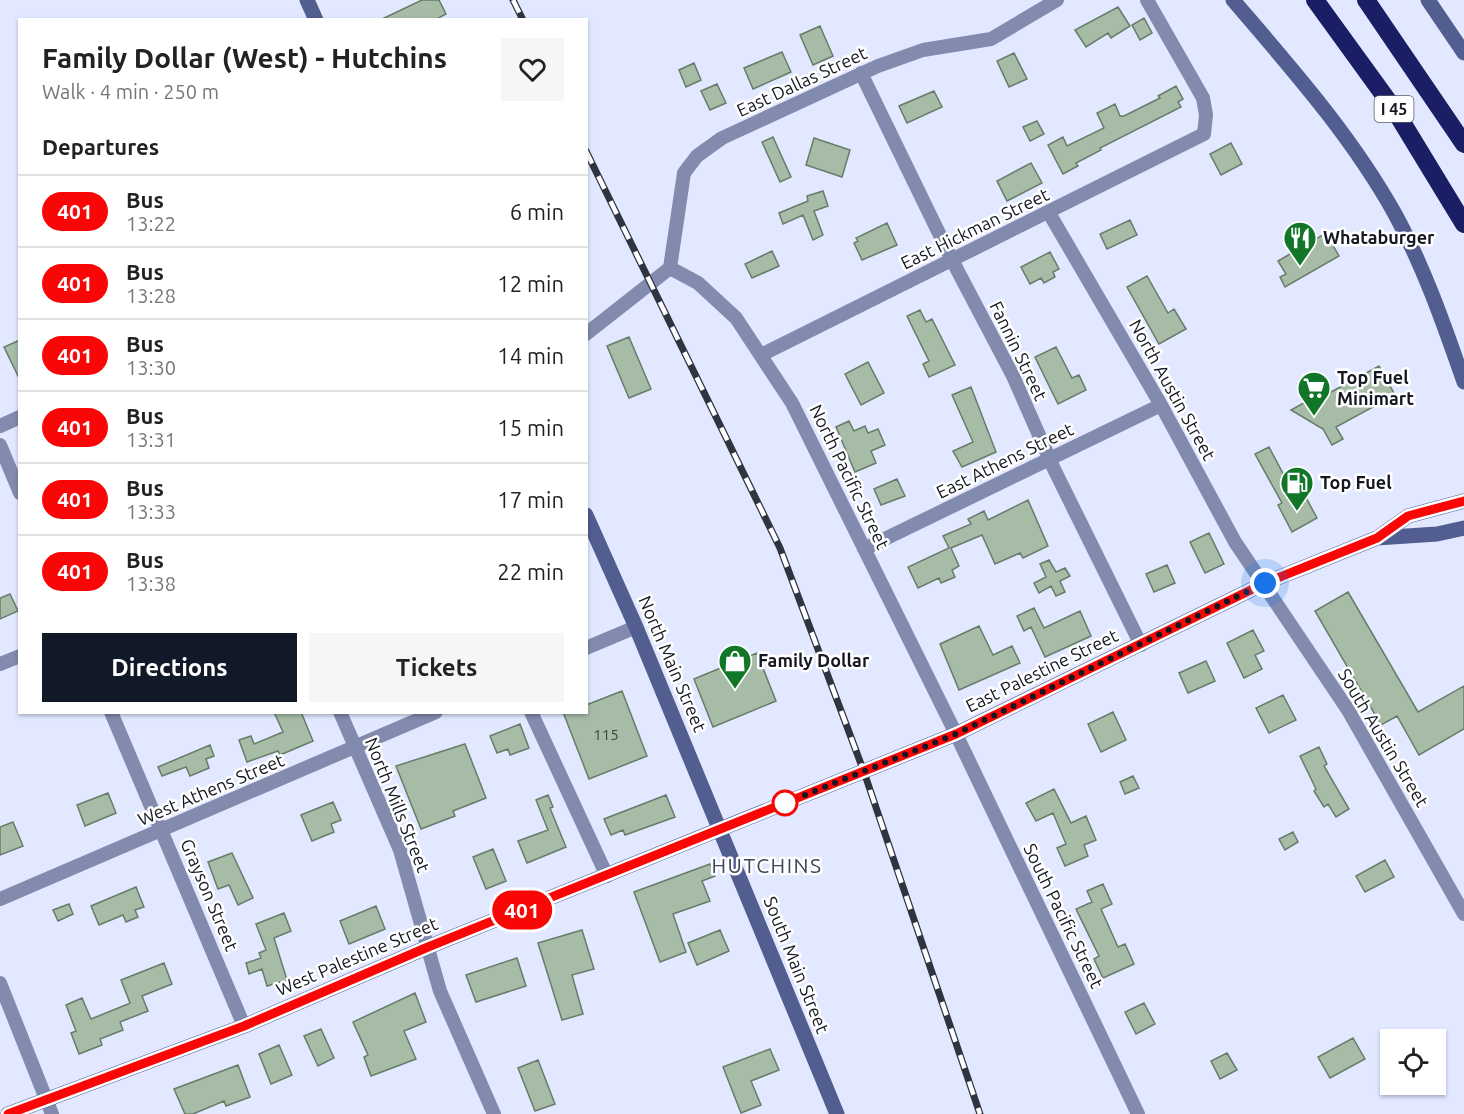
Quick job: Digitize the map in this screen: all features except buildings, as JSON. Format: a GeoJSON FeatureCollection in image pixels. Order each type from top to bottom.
{"type":"FeatureCollection","features":[{"type":"Feature","properties":{"kind":"highway","name":"I 45"},"geometry":{"type":"LineString","coordinates":[[1315,0],[1384,95],[1464,224]]}},
{"type":"Feature","properties":{"kind":"highway","name":"I 45"},"geometry":{"type":"LineString","coordinates":[[1366,0],[1464,144]]}},
{"type":"Feature","properties":{"kind":"street"},"geometry":{"type":"LineString","coordinates":[[306,0],[315,18]]}},
{"type":"Feature","properties":{"kind":"street","name":"East Dallas Street"},"geometry":{"type":"LineString","coordinates":[[670,268],[684,173],[697,156],[722,138],[861,73],[923,50],[991,39],[1057,0]]}},
{"type":"Feature","properties":{"kind":"street","name":"East Hickman Street"},"geometry":{"type":"LineString","coordinates":[[761,355],[1204,134],[1206,116],[1203,98],[1147,0]]}},
{"type":"Feature","properties":{"kind":"street"},"geometry":{"type":"LineString","coordinates":[[1233,0],[1330,115],[1395,214],[1438,309],[1464,382]]}},
{"type":"Feature","properties":{"kind":"street"},"geometry":{"type":"LineString","coordinates":[[1428,0],[1464,53]]}},
{"type":"Feature","properties":{"kind":"street","name":"Fannin Street"},"geometry":{"type":"LineString","coordinates":[[861,73],[952,260],[1013,376],[1050,460],[1141,645]]}},
{"type":"Feature","properties":{"kind":"street","name":"North Austin Street"},"geometry":{"type":"LineString","coordinates":[[1049,213],[1161,405],[1235,542],[1265,583]]}},
{"type":"Feature","properties":{"kind":"street"},"geometry":{"type":"LineString","coordinates":[[588,332],[670,268]]}},
{"type":"Feature","properties":{"kind":"street","name":"North Pacific Street"},"geometry":{"type":"LineString","coordinates":[[670,268],[698,283],[736,318],[792,403],[956,734]]}},
{"type":"Feature","properties":{"kind":"street","name":"East Athens Street"},"geometry":{"type":"LineString","coordinates":[[864,549],[1161,405]]}},
{"type":"Feature","properties":{"kind":"street"},"geometry":{"type":"LineString","coordinates":[[0,426],[18,418]]}},
{"type":"Feature","properties":{"kind":"street"},"geometry":{"type":"LineString","coordinates":[[0,445],[18,488]]}},
{"type":"Feature","properties":{"kind":"street","name":"East Palestine Street"},"geometry":{"type":"LineString","coordinates":[[720,830],[956,734],[1265,583],[1377,538],[1408,516],[1464,501]]}},
{"type":"Feature","properties":{"kind":"street","name":"North Main Street"},"geometry":{"type":"LineString","coordinates":[[588,519],[636,627],[720,830]]}},
{"type":"Feature","properties":{"kind":"street","name":"East Palestine Street"},"geometry":{"type":"LineString","coordinates":[[1377,538],[1437,534],[1464,528]]}},
{"type":"Feature","properties":{"kind":"street","name":"South Austin Street"},"geometry":{"type":"LineString","coordinates":[[1265,583],[1348,710],[1464,914]]}},
{"type":"Feature","properties":{"kind":"street"},"geometry":{"type":"LineString","coordinates":[[588,647],[636,627]]}},
{"type":"Feature","properties":{"kind":"street"},"geometry":{"type":"LineString","coordinates":[[0,664],[18,657]]}},
{"type":"Feature","properties":{"kind":"street","name":"Grayson Street"},"geometry":{"type":"LineString","coordinates":[[112,714],[244,1026]]}},
{"type":"Feature","properties":{"kind":"street","name":"North Mills Street"},"geometry":{"type":"LineString","coordinates":[[341,714],[400,850],[440,991],[494,1114]]}},
{"type":"Feature","properties":{"kind":"street","name":"West Athens Street"},"geometry":{"type":"LineString","coordinates":[[0,899],[431,714]]}},
{"type":"Feature","properties":{"kind":"street"},"geometry":{"type":"LineString","coordinates":[[532,714],[607,876]]}},
{"type":"Feature","properties":{"kind":"street","name":"South Pacific Street"},"geometry":{"type":"LineString","coordinates":[[956,734],[1138,1114]]}},
{"type":"Feature","properties":{"kind":"street","name":"West Palestine Street"},"geometry":{"type":"LineString","coordinates":[[8,1114],[244,1026],[428,947],[720,830]]}},
{"type":"Feature","properties":{"kind":"street","name":"South Main Street"},"geometry":{"type":"LineString","coordinates":[[720,830],[837,1114]]}},
{"type":"Feature","properties":{"kind":"street"},"geometry":{"type":"LineString","coordinates":[[0,983],[52,1114]]}},
{"type":"Feature","properties":{"kind":"railway"},"geometry":{"type":"LineString","coordinates":[[513,0],[522,18]]}},
{"type":"Feature","properties":{"kind":"railway"},"geometry":{"type":"LineString","coordinates":[[588,155],[780,548],[864,772],[980,1114]]}},
{"type":"Feature","properties":{"kind":"bus line","name":"401"},"geometry":{"type":"LineString","coordinates":[[8,1114],[244,1026],[428,947],[956,734],[1265,583],[1377,538],[1408,516],[1464,501]]}},
{"type":"Feature","properties":{"kind":"place","name":"Whataburger"},"geometry":{"type":"Point","coordinates":[1300,267]}},
{"type":"Feature","properties":{"kind":"place","name":"Top Fuel Minimart"},"geometry":{"type":"Point","coordinates":[1314,417]}},
{"type":"Feature","properties":{"kind":"place","name":"Top Fuel"},"geometry":{"type":"Point","coordinates":[1297,512]}},
{"type":"Feature","properties":{"kind":"place","name":"Family Dollar"},"geometry":{"type":"Point","coordinates":[735,690]}},
{"type":"Feature","properties":{"kind":"district","name":"HUTCHINS"},"geometry":{"type":"Point","coordinates":[767,866]}},
{"type":"Feature","properties":{"kind":"route"},"geometry":{"type":"LineString","coordinates":[[785,803],[956,734],[1265,583]]}}]}
